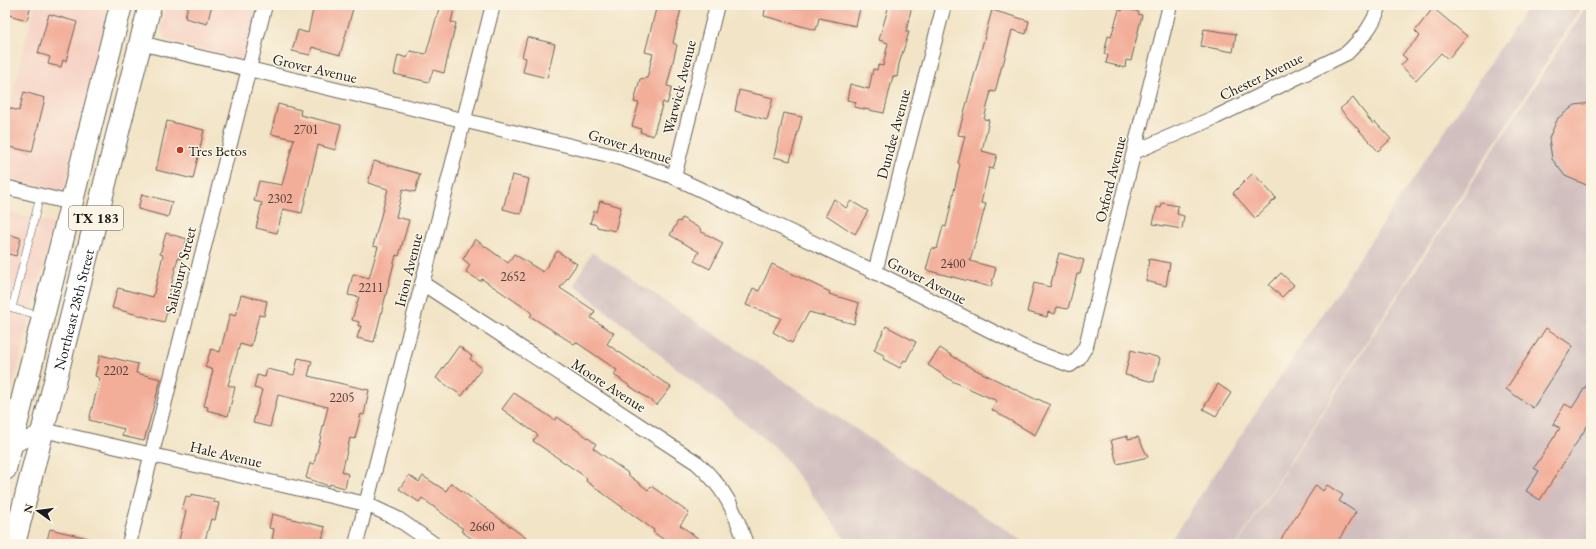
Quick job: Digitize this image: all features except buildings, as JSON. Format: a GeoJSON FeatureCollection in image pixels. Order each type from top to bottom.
{"type":"FeatureCollection","features":[{"type":"Feature","properties":{"kind":"main road","name":"Northeast 28th Street"},"geometry":{"type":"LineString","coordinates":[[5,469],[8,448],[43,316],[121,5]]}},
{"type":"Feature","properties":{"kind":"main road","name":"Northeast 28th Street"},"geometry":{"type":"LineString","coordinates":[[14,544],[150,5]]}},
{"type":"Feature","properties":{"kind":"street","name":"Salisbury Street"},"geometry":{"type":"LineString","coordinates":[[129,544],[265,5]]}},
{"type":"Feature","properties":{"kind":"street","name":"Irion Avenue"},"geometry":{"type":"LineString","coordinates":[[356,544],[493,5]]}},
{"type":"Feature","properties":{"kind":"street","name":"Warwick Avenue"},"geometry":{"type":"LineString","coordinates":[[674,177],[717,5]]}},
{"type":"Feature","properties":{"kind":"street","name":"Dundee Avenue"},"geometry":{"type":"LineString","coordinates":[[875,272],[944,5]]}},
{"type":"Feature","properties":{"kind":"street","name":"Oxford Avenue"},"geometry":{"type":"LineString","coordinates":[[1078,359],[1086,346],[1170,5]]}},
{"type":"Feature","properties":{"kind":"street","name":"Chester Avenue"},"geometry":{"type":"LineString","coordinates":[[1134,152],[1216,117],[1347,53],[1364,37],[1374,21],[1380,5]]}},
{"type":"Feature","properties":{"kind":"street","name":"Grover Avenue"},"geometry":{"type":"LineString","coordinates":[[140,43],[617,157],[674,177],[875,272],[1027,349],[1070,365],[1078,359]]}},
{"type":"Feature","properties":{"kind":"street"},"geometry":{"type":"LineString","coordinates":[[5,187],[71,203]]}},
{"type":"Feature","properties":{"kind":"street","name":"Moore Avenue"},"geometry":{"type":"LineString","coordinates":[[422,283],[697,463],[713,477],[733,507],[746,544]]}},
{"type":"Feature","properties":{"kind":"street"},"geometry":{"type":"LineString","coordinates":[[8,448],[43,430]]}},
{"type":"Feature","properties":{"kind":"street","name":"Hale Avenue"},"geometry":{"type":"LineString","coordinates":[[43,430],[366,504],[398,519],[434,544]]}},
{"type":"Feature","properties":{"kind":"lane"},"geometry":{"type":"LineString","coordinates":[[40,196],[12,308],[43,316]]}},
{"type":"Feature","properties":{"kind":"shaded area"},"geometry":{"type":"Polygon","coordinates":[[[35,5],[111,5],[63,192],[5,177],[5,123],[35,5]]]}},
{"type":"Feature","properties":{"kind":"shaded area"},"geometry":{"type":"Polygon","coordinates":[[[167,5],[260,5],[248,53],[240,60],[166,40],[161,28],[167,5]]]}},
{"type":"Feature","properties":{"kind":"shaded area"},"geometry":{"type":"Polygon","coordinates":[[[1529,5],[1583,5],[1237,544],[1168,544],[1529,5]]]}},
{"type":"Feature","properties":{"kind":"shaded area"},"geometry":{"type":"Polygon","coordinates":[[[1587,5],[1591,5],[1591,544],[1238,544],[1587,5]]]}},
{"type":"Feature","properties":{"kind":"shaded area"},"geometry":{"type":"Polygon","coordinates":[[[5,211],[54,224],[5,417],[5,211]]]}},
{"type":"Feature","properties":{"kind":"shaded area"},"geometry":{"type":"Polygon","coordinates":[[[592,252],[1027,544],[849,544],[779,451],[574,285],[592,252]]]}},
{"type":"Feature","properties":{"kind":"place","name":"Tres Betos"},"geometry":{"type":"Point","coordinates":[180,150]}}]}
